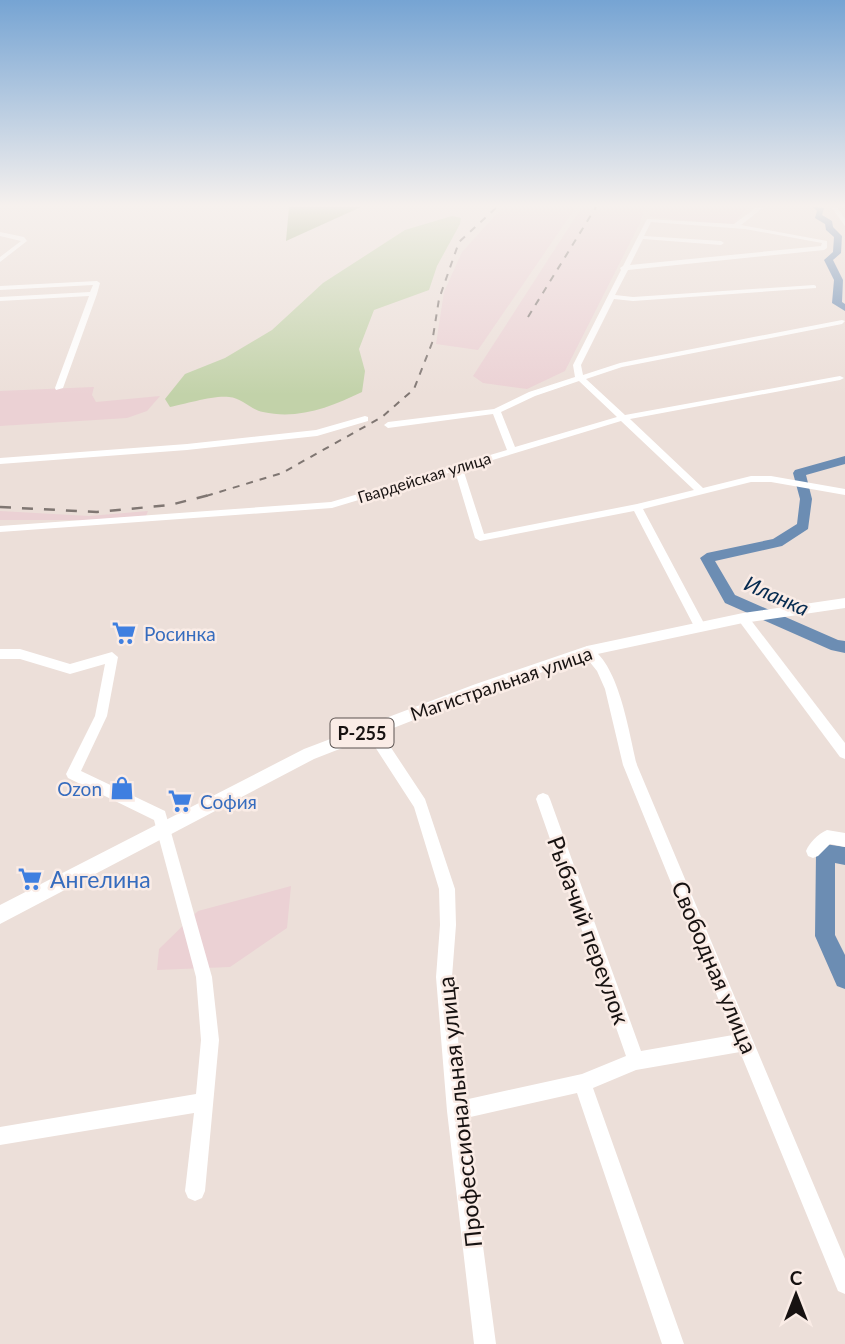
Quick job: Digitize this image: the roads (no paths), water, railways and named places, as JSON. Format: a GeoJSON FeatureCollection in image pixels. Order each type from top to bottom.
{"type":"FeatureCollection","features":[{"type":"Feature","properties":{"kind":"main road","name":"Р-255"},"geometry":{"type":"LineString","coordinates":[[747,618],[845,603]]}},
{"type":"Feature","properties":{"kind":"main road","name":"Магистральная улица"},"geometry":{"type":"LineString","coordinates":[[0,915],[309,754],[371,729],[587,651],[747,618]]}},
{"type":"Feature","properties":{"kind":"street"},"geometry":{"type":"LineString","coordinates":[[622,270],[577,365],[579,377],[701,491]]}},
{"type":"Feature","properties":{"kind":"street"},"geometry":{"type":"LineString","coordinates":[[0,288],[97,283],[59,388]]}},
{"type":"Feature","properties":{"kind":"street"},"geometry":{"type":"LineString","coordinates":[[610,296],[633,299],[814,287]]}},
{"type":"Feature","properties":{"kind":"street"},"geometry":{"type":"LineString","coordinates":[[0,299],[94,293]]}},
{"type":"Feature","properties":{"kind":"street"},"geometry":{"type":"LineString","coordinates":[[388,425],[496,411],[532,394],[620,365],[842,322]]}},
{"type":"Feature","properties":{"kind":"street","name":"Гвардейская улица"},"geometry":{"type":"LineString","coordinates":[[0,529],[332,505],[623,418],[840,378]]}},
{"type":"Feature","properties":{"kind":"street"},"geometry":{"type":"LineString","coordinates":[[496,411],[512,450]]}},
{"type":"Feature","properties":{"kind":"street"},"geometry":{"type":"LineString","coordinates":[[0,461],[187,447],[317,433],[365,419]]}},
{"type":"Feature","properties":{"kind":"street"},"geometry":{"type":"LineString","coordinates":[[458,467],[481,538],[637,507],[751,479],[791,482],[845,492]]}},
{"type":"Feature","properties":{"kind":"street"},"geometry":{"type":"LineString","coordinates":[[637,507],[700,627]]}},
{"type":"Feature","properties":{"kind":"street"},"geometry":{"type":"LineString","coordinates":[[747,618],[845,753]]}},
{"type":"Feature","properties":{"kind":"street","name":"Свободная улица"},"geometry":{"type":"LineString","coordinates":[[587,651],[607,678],[630,765],[845,1284]]}},
{"type":"Feature","properties":{"kind":"street"},"geometry":{"type":"LineString","coordinates":[[0,654],[20,654],[70,669],[112,657],[101,716],[73,774],[160,816],[204,978],[210,1040],[195,1191]]}},
{"type":"Feature","properties":{"kind":"street","name":"Профессиональная улица"},"geometry":{"type":"LineString","coordinates":[[371,729],[420,804],[447,889],[449,917],[444,977],[456,1111],[485,1344]]}},
{"type":"Feature","properties":{"kind":"street","name":"Рыбачий переулок"},"geometry":{"type":"LineString","coordinates":[[542,799],[636,1061]]}},
{"type":"Feature","properties":{"kind":"street"},"geometry":{"type":"LineString","coordinates":[[813,851],[827,837],[845,841]]}},
{"type":"Feature","properties":{"kind":"street"},"geometry":{"type":"LineString","coordinates":[[456,1111],[583,1083],[636,1061],[746,1042]]}},
{"type":"Feature","properties":{"kind":"street"},"geometry":{"type":"LineString","coordinates":[[583,1083],[673,1344]]}},
{"type":"Feature","properties":{"kind":"street"},"geometry":{"type":"LineString","coordinates":[[0,1136],[204,1102]]}},
{"type":"Feature","properties":{"kind":"waterway","name":"Иланка"},"geometry":{"type":"LineString","coordinates":[[834,270],[839,291],[837,303],[845,308]]}},
{"type":"Feature","properties":{"kind":"waterway","name":"Иланка"},"geometry":{"type":"LineString","coordinates":[[845,460],[799,473],[806,499],[803,526],[777,543],[707,558],[730,599],[836,646],[845,647]]}},
{"type":"Feature","properties":{"kind":"waterway","name":"Иланка"},"geometry":{"type":"LineString","coordinates":[[845,856],[825,853],[825,936],[845,978]]}},
{"type":"Feature","properties":{"kind":"railway"},"geometry":{"type":"LineString","coordinates":[[210,495],[282,473],[382,417],[414,389],[432,343],[439,299],[449,270]]}},
{"type":"Feature","properties":{"kind":"railway"},"geometry":{"type":"LineString","coordinates":[[528,317],[557,270]]}},
{"type":"Feature","properties":{"kind":"railway"},"geometry":{"type":"LineString","coordinates":[[0,507],[97,512],[170,505],[210,495]]}},
{"type":"Feature","properties":{"kind":"railway"},"geometry":{"type":"LineString","coordinates":[[206,496],[210,495]]}},
{"type":"Feature","properties":{"kind":"place","name":"Росинка"},"geometry":{"type":"Point","coordinates":[124,633]}},
{"type":"Feature","properties":{"kind":"place","name":"Ozon"},"geometry":{"type":"Point","coordinates":[122,788]}},
{"type":"Feature","properties":{"kind":"place","name":"София"},"geometry":{"type":"Point","coordinates":[180,801]}},
{"type":"Feature","properties":{"kind":"place","name":"Ангелина"},"geometry":{"type":"Point","coordinates":[30,879]}}]}
